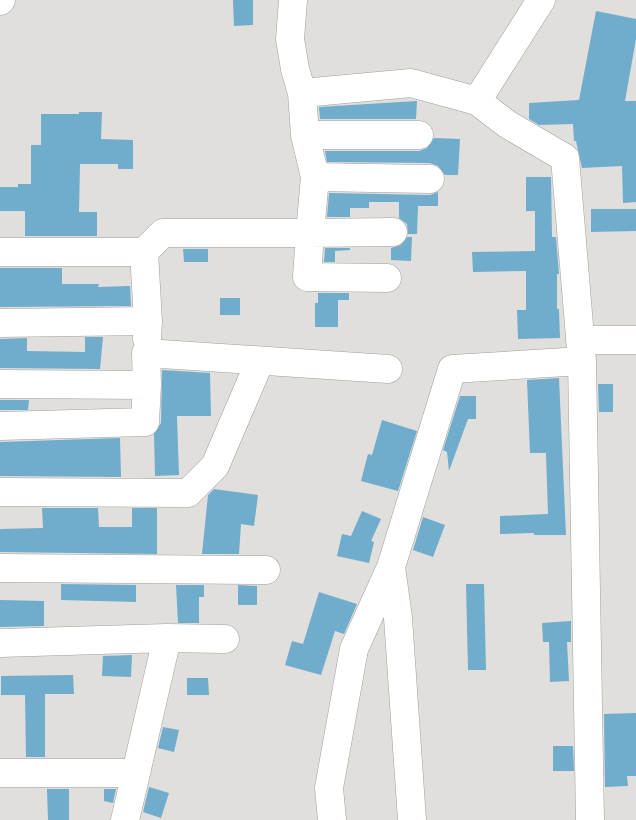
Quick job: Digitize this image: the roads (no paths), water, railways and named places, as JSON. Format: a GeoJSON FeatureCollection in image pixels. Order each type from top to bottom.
{"type":"FeatureCollection","features":[{"type":"Feature","properties":{"kind":"street"},"geometry":{"type":"LineString","coordinates":[[293,0],[290,39],[295,69],[302,93],[305,135],[315,177],[308,277],[388,278]]}},
{"type":"Feature","properties":{"kind":"street"},"geometry":{"type":"LineString","coordinates":[[477,101],[541,0]]}},
{"type":"Feature","properties":{"kind":"street"},"geometry":{"type":"LineString","coordinates":[[302,93],[411,83],[477,101],[506,124],[565,158],[581,350],[590,820]]}},
{"type":"Feature","properties":{"kind":"street"},"geometry":{"type":"LineString","coordinates":[[305,135],[419,136]]}},
{"type":"Feature","properties":{"kind":"street"},"geometry":{"type":"LineString","coordinates":[[315,177],[430,179]]}},
{"type":"Feature","properties":{"kind":"street"},"geometry":{"type":"LineString","coordinates":[[0,252],[144,252],[163,233],[393,232]]}},
{"type":"Feature","properties":{"kind":"street"},"geometry":{"type":"LineString","coordinates":[[0,426],[145,422],[148,385],[146,353],[148,321],[144,252]]}},
{"type":"Feature","properties":{"kind":"street"},"geometry":{"type":"LineString","coordinates":[[0,323],[148,321]]}},
{"type":"Feature","properties":{"kind":"street"},"geometry":{"type":"LineString","coordinates":[[332,820],[329,788],[354,649],[391,567],[452,369],[636,340]]}},
{"type":"Feature","properties":{"kind":"street"},"geometry":{"type":"LineString","coordinates":[[146,353],[388,369]]}},
{"type":"Feature","properties":{"kind":"street"},"geometry":{"type":"LineString","coordinates":[[0,492],[188,493],[215,466],[260,361]]}},
{"type":"Feature","properties":{"kind":"street"},"geometry":{"type":"LineString","coordinates":[[0,384],[148,385]]}},
{"type":"Feature","properties":{"kind":"street"},"geometry":{"type":"LineString","coordinates":[[391,567],[398,618],[412,820]]}},
{"type":"Feature","properties":{"kind":"street"},"geometry":{"type":"LineString","coordinates":[[0,568],[266,570]]}},
{"type":"Feature","properties":{"kind":"street"},"geometry":{"type":"LineString","coordinates":[[0,643],[167,638],[226,639]]}},
{"type":"Feature","properties":{"kind":"street"},"geometry":{"type":"LineString","coordinates":[[125,820],[167,638]]}},
{"type":"Feature","properties":{"kind":"street"},"geometry":{"type":"LineString","coordinates":[[0,773],[136,773]]}}]}
